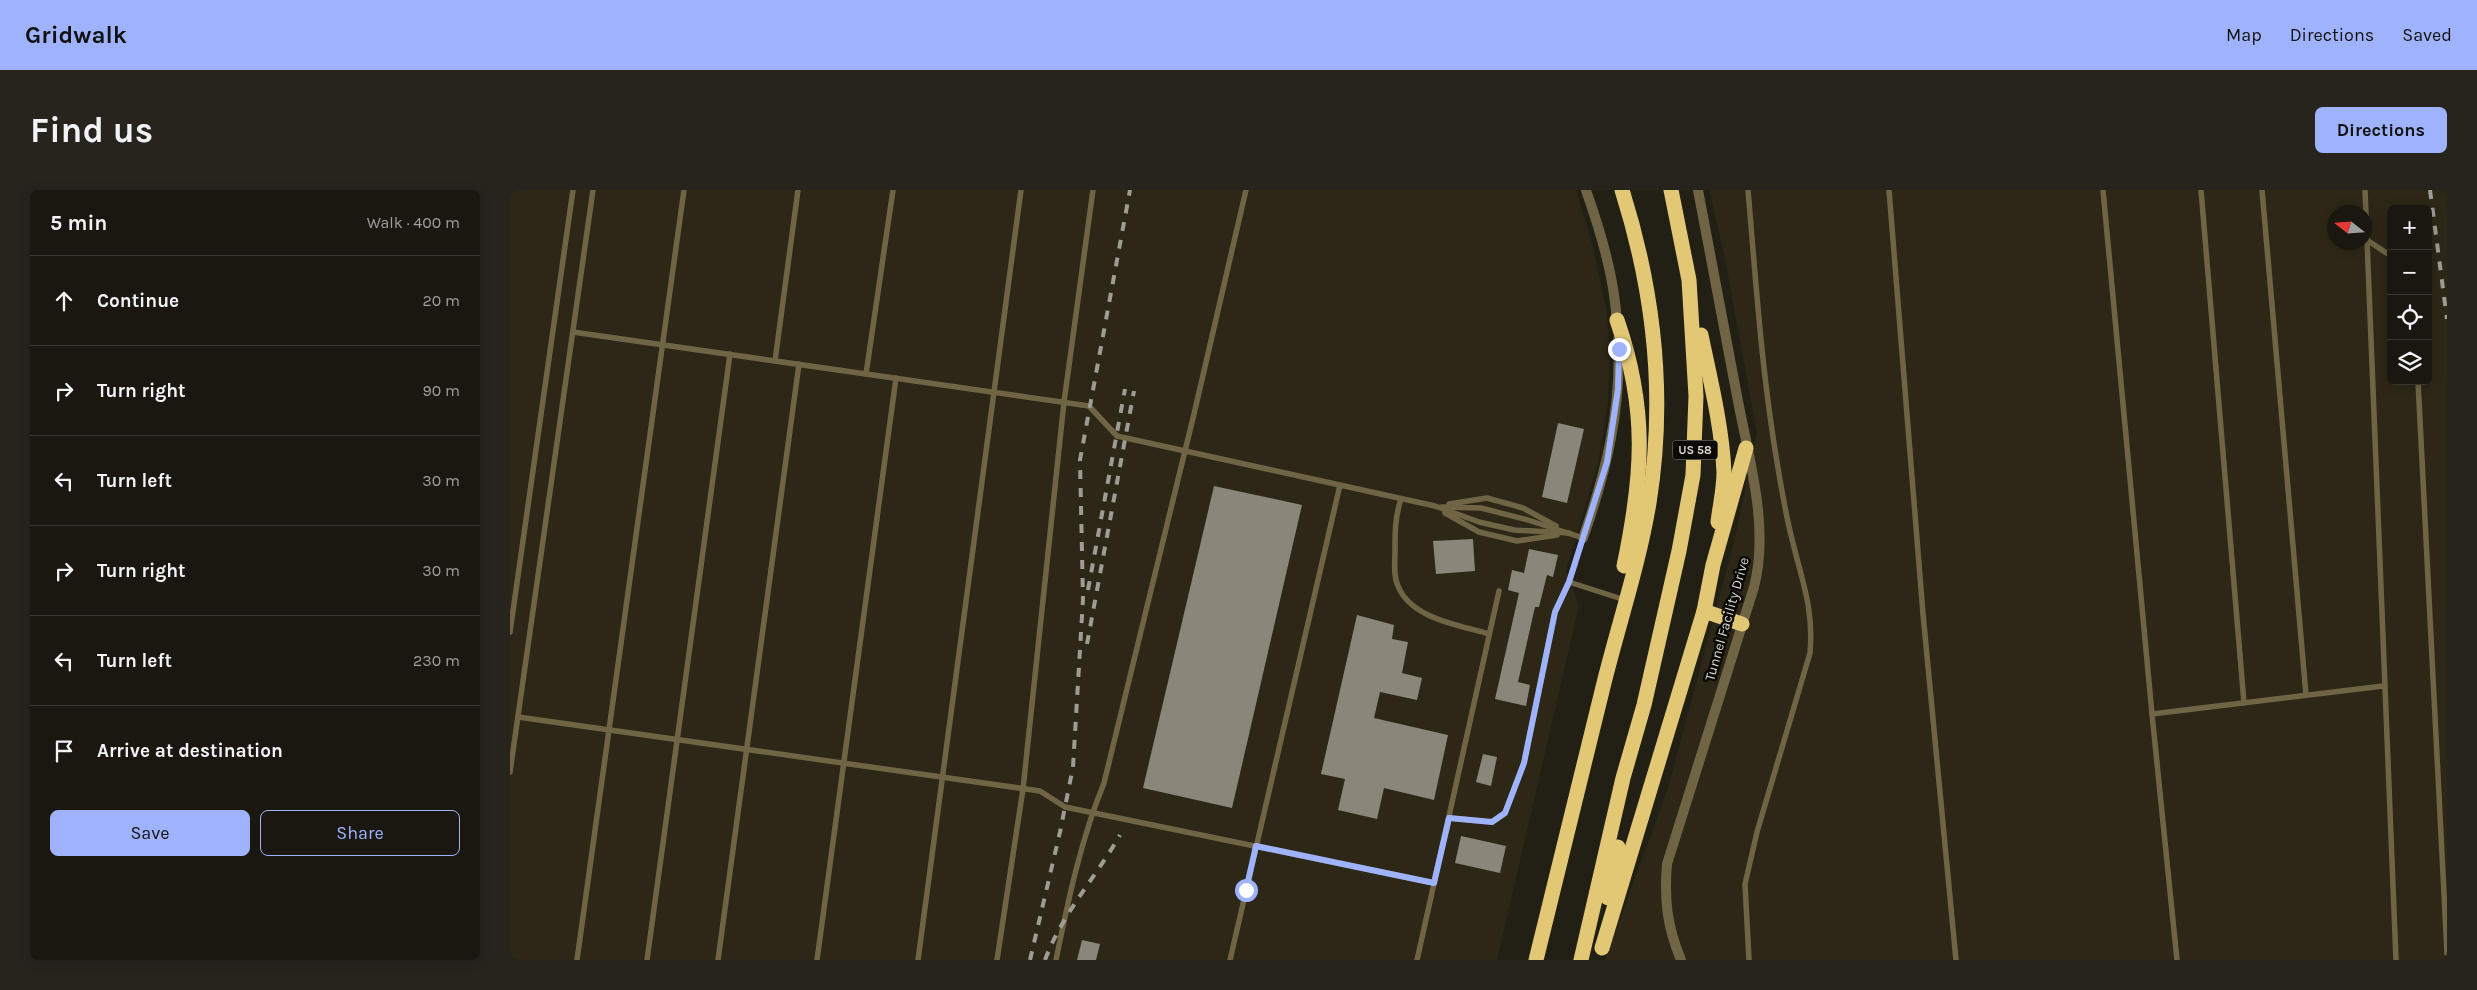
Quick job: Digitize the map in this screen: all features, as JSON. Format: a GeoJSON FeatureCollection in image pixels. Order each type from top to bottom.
{"type":"FeatureCollection","features":[{"type":"Feature","properties":{"kind":"highway","name":"US 58"},"geometry":{"type":"LineString","coordinates":[[1536,960],[1625,600],[1651,490],[1656,453],[1657,399],[1655,348],[1648,296],[1638,245],[1622,190]]}},
{"type":"Feature","properties":{"kind":"highway","name":"US 58"},"geometry":{"type":"LineString","coordinates":[[1601,954],[1609,890],[1644,705],[1685,526],[1693,475],[1696,396],[1689,280],[1671,190]]}},
{"type":"Feature","properties":{"kind":"highway"},"geometry":{"type":"LineString","coordinates":[[1601,954],[1704,612],[1713,566],[1723,486],[1723,460],[1714,397],[1689,280]]}},
{"type":"Feature","properties":{"kind":"highway"},"geometry":{"type":"LineString","coordinates":[[1617,320],[1632,373],[1640,446],[1638,490],[1622,574],[1625,600]]}},
{"type":"Feature","properties":{"kind":"highway"},"geometry":{"type":"LineString","coordinates":[[1713,566],[1746,448]]}},
{"type":"Feature","properties":{"kind":"highway"},"geometry":{"type":"LineString","coordinates":[[1704,612],[1742,624]]}},
{"type":"Feature","properties":{"kind":"highway"},"geometry":{"type":"LineString","coordinates":[[1581,960],[1623,778],[1644,705]]}},
{"type":"Feature","properties":{"kind":"street"},"geometry":{"type":"LineString","coordinates":[[1584,538],[1598,498],[1614,432],[1618,389],[1616,299],[1595,217],[1586,190]]}},
{"type":"Feature","properties":{"kind":"street","name":"Tunnel Facility Drive"},"geometry":{"type":"LineString","coordinates":[[1681,960],[1670,935],[1664,896],[1667,864],[1757,574],[1760,543],[1746,448],[1698,190]]}},
{"type":"Feature","properties":{"kind":"lane"},"geometry":{"type":"LineString","coordinates":[[510,632],[573,190]]}},
{"type":"Feature","properties":{"kind":"lane"},"geometry":{"type":"LineString","coordinates":[[510,772],[593,190]]}},
{"type":"Feature","properties":{"kind":"lane"},"geometry":{"type":"LineString","coordinates":[[577,960],[684,190]]}},
{"type":"Feature","properties":{"kind":"lane"},"geometry":{"type":"LineString","coordinates":[[775,361],[798,190]]}},
{"type":"Feature","properties":{"kind":"lane"},"geometry":{"type":"LineString","coordinates":[[866,374],[893,190]]}},
{"type":"Feature","properties":{"kind":"lane"},"geometry":{"type":"LineString","coordinates":[[918,960],[1021,190]]}},
{"type":"Feature","properties":{"kind":"lane"},"geometry":{"type":"LineString","coordinates":[[997,960],[1024,789],[1064,402],[1093,190]]}},
{"type":"Feature","properties":{"kind":"lane"},"geometry":{"type":"LineString","coordinates":[[1056,960],[1064,920],[1092,813],[1104,783],[1246,190]]}},
{"type":"Feature","properties":{"kind":"lane"},"geometry":{"type":"LineString","coordinates":[[1748,190],[1760,331],[1778,467],[1791,537],[1808,594],[1812,628],[1810,653],[1757,832],[1744,884],[1749,960]]}},
{"type":"Feature","properties":{"kind":"lane"},"geometry":{"type":"LineString","coordinates":[[1889,190],[1924,614],[1956,960]]}},
{"type":"Feature","properties":{"kind":"lane"},"geometry":{"type":"LineString","coordinates":[[2103,190],[2177,960]]}},
{"type":"Feature","properties":{"kind":"lane"},"geometry":{"type":"LineString","coordinates":[[2201,190],[2244,703]]}},
{"type":"Feature","properties":{"kind":"lane"},"geometry":{"type":"LineString","coordinates":[[2262,190],[2306,695]]}},
{"type":"Feature","properties":{"kind":"lane"},"geometry":{"type":"LineString","coordinates":[[2365,190],[2366,205]]}},
{"type":"Feature","properties":{"kind":"lane"},"geometry":{"type":"LineString","coordinates":[[2372,243],[2387,253]]}},
{"type":"Feature","properties":{"kind":"lane"},"geometry":{"type":"LineString","coordinates":[[2367,250],[2383,686],[2396,960]]}},
{"type":"Feature","properties":{"kind":"lane"},"geometry":{"type":"LineString","coordinates":[[573,332],[1089,406],[1117,436],[1185,449],[1434,506],[1479,522],[1514,530],[1569,534]]}},
{"type":"Feature","properties":{"kind":"lane"},"geometry":{"type":"LineString","coordinates":[[647,960],[730,354]]}},
{"type":"Feature","properties":{"kind":"lane"},"geometry":{"type":"LineString","coordinates":[[718,960],[799,364]]}},
{"type":"Feature","properties":{"kind":"lane"},"geometry":{"type":"LineString","coordinates":[[817,960],[896,378]]}},
{"type":"Feature","properties":{"kind":"lane"},"geometry":{"type":"LineString","coordinates":[[2418,385],[2447,953]]}},
{"type":"Feature","properties":{"kind":"lane"},"geometry":{"type":"LineString","coordinates":[[1230,960],[1340,485]]}},
{"type":"Feature","properties":{"kind":"lane"},"geometry":{"type":"LineString","coordinates":[[1434,506],[1486,498],[1523,508],[1569,534]]}},
{"type":"Feature","properties":{"kind":"lane"},"geometry":{"type":"LineString","coordinates":[[1401,499],[1395,519],[1395,574],[1402,593],[1415,607],[1429,615],[1490,634]]}},
{"type":"Feature","properties":{"kind":"lane"},"geometry":{"type":"LineString","coordinates":[[1434,506],[1479,532],[1517,541],[1569,534]]}},
{"type":"Feature","properties":{"kind":"lane"},"geometry":{"type":"LineString","coordinates":[[1434,506],[1481,508],[1528,520],[1584,538],[1569,582],[1555,612],[1524,763],[1505,813],[1492,822],[1449,818]]}},
{"type":"Feature","properties":{"kind":"lane"},"geometry":{"type":"LineString","coordinates":[[1569,582],[1625,600]]}},
{"type":"Feature","properties":{"kind":"lane"},"geometry":{"type":"LineString","coordinates":[[1417,960],[1499,591]]}},
{"type":"Feature","properties":{"kind":"lane"},"geometry":{"type":"LineString","coordinates":[[2152,714],[2383,686]]}},
{"type":"Feature","properties":{"kind":"lane"},"geometry":{"type":"LineString","coordinates":[[518,717],[1040,791],[1065,807],[1434,883]]}},
{"type":"Feature","properties":{"kind":"shaded area"},"geometry":{"type":"Polygon","coordinates":[[[510,190],[1576,190],[1593,247],[1607,313],[1610,354],[1608,403],[1598,464],[1566,570],[1579,606],[1497,960],[510,960],[510,190]]]}},
{"type":"Feature","properties":{"kind":"shaded area"},"geometry":{"type":"Polygon","coordinates":[[[1709,190],[2447,190],[2447,960],[1605,960],[1668,788],[1735,538],[1757,433],[1725,259],[1709,190]]]}},
{"type":"Feature","properties":{"kind":"building"},"geometry":{"type":"Polygon","coordinates":[[[1558,423],[1584,429],[1567,503],[1542,497],[1558,423]]]}},
{"type":"Feature","properties":{"kind":"building"},"geometry":{"type":"Polygon","coordinates":[[[1214,486],[1302,505],[1232,808],[1143,788],[1214,486]]]}},
{"type":"Feature","properties":{"kind":"building"},"geometry":{"type":"Polygon","coordinates":[[[1473,539],[1475,571],[1436,574],[1433,541],[1473,539]]]}},
{"type":"Feature","properties":{"kind":"building"},"geometry":{"type":"Polygon","coordinates":[[[1529,549],[1558,555],[1553,577],[1547,575],[1539,607],[1535,607],[1518,682],[1530,685],[1526,706],[1495,699],[1519,593],[1508,590],[1512,570],[1524,573],[1529,549]]]}},
{"type":"Feature","properties":{"kind":"building"},"geometry":{"type":"Polygon","coordinates":[[[1357,615],[1394,625],[1392,639],[1408,642],[1402,673],[1422,678],[1417,700],[1380,692],[1374,718],[1448,735],[1434,800],[1384,788],[1377,819],[1338,810],[1345,779],[1321,774],[1357,615]]]}},
{"type":"Feature","properties":{"kind":"building"},"geometry":{"type":"Polygon","coordinates":[[[1483,754],[1497,757],[1491,786],[1476,782],[1483,754]]]}},
{"type":"Feature","properties":{"kind":"building"},"geometry":{"type":"Polygon","coordinates":[[[1461,836],[1506,846],[1500,873],[1455,863],[1461,836]]]}},
{"type":"Feature","properties":{"kind":"building"},"geometry":{"type":"Polygon","coordinates":[[[1082,940],[1100,944],[1096,960],[1077,960],[1082,940]]]}},
{"type":"Feature","properties":{"kind":"railway"},"geometry":{"type":"LineString","coordinates":[[1030,960],[1073,767],[1083,599],[1080,460],[1130,190]]}},
{"type":"Feature","properties":{"kind":"railway"},"geometry":{"type":"LineString","coordinates":[[2430,190],[2447,319]]}},
{"type":"Feature","properties":{"kind":"railway"},"geometry":{"type":"LineString","coordinates":[[1088,590],[1125,389]]}},
{"type":"Feature","properties":{"kind":"railway"},"geometry":{"type":"LineString","coordinates":[[1087,644],[1134,391]]}},
{"type":"Feature","properties":{"kind":"railway"},"geometry":{"type":"LineString","coordinates":[[1045,960],[1070,911],[1120,835]]}},
{"type":"Feature","properties":{"kind":"route"},"geometry":{"type":"LineString","coordinates":[[1246,890],[1256,846],[1434,883],[1449,818],[1492,822],[1505,813],[1524,763],[1555,612],[1569,582],[1598,498],[1607,462],[1614,432],[1619,349]]}}]}
